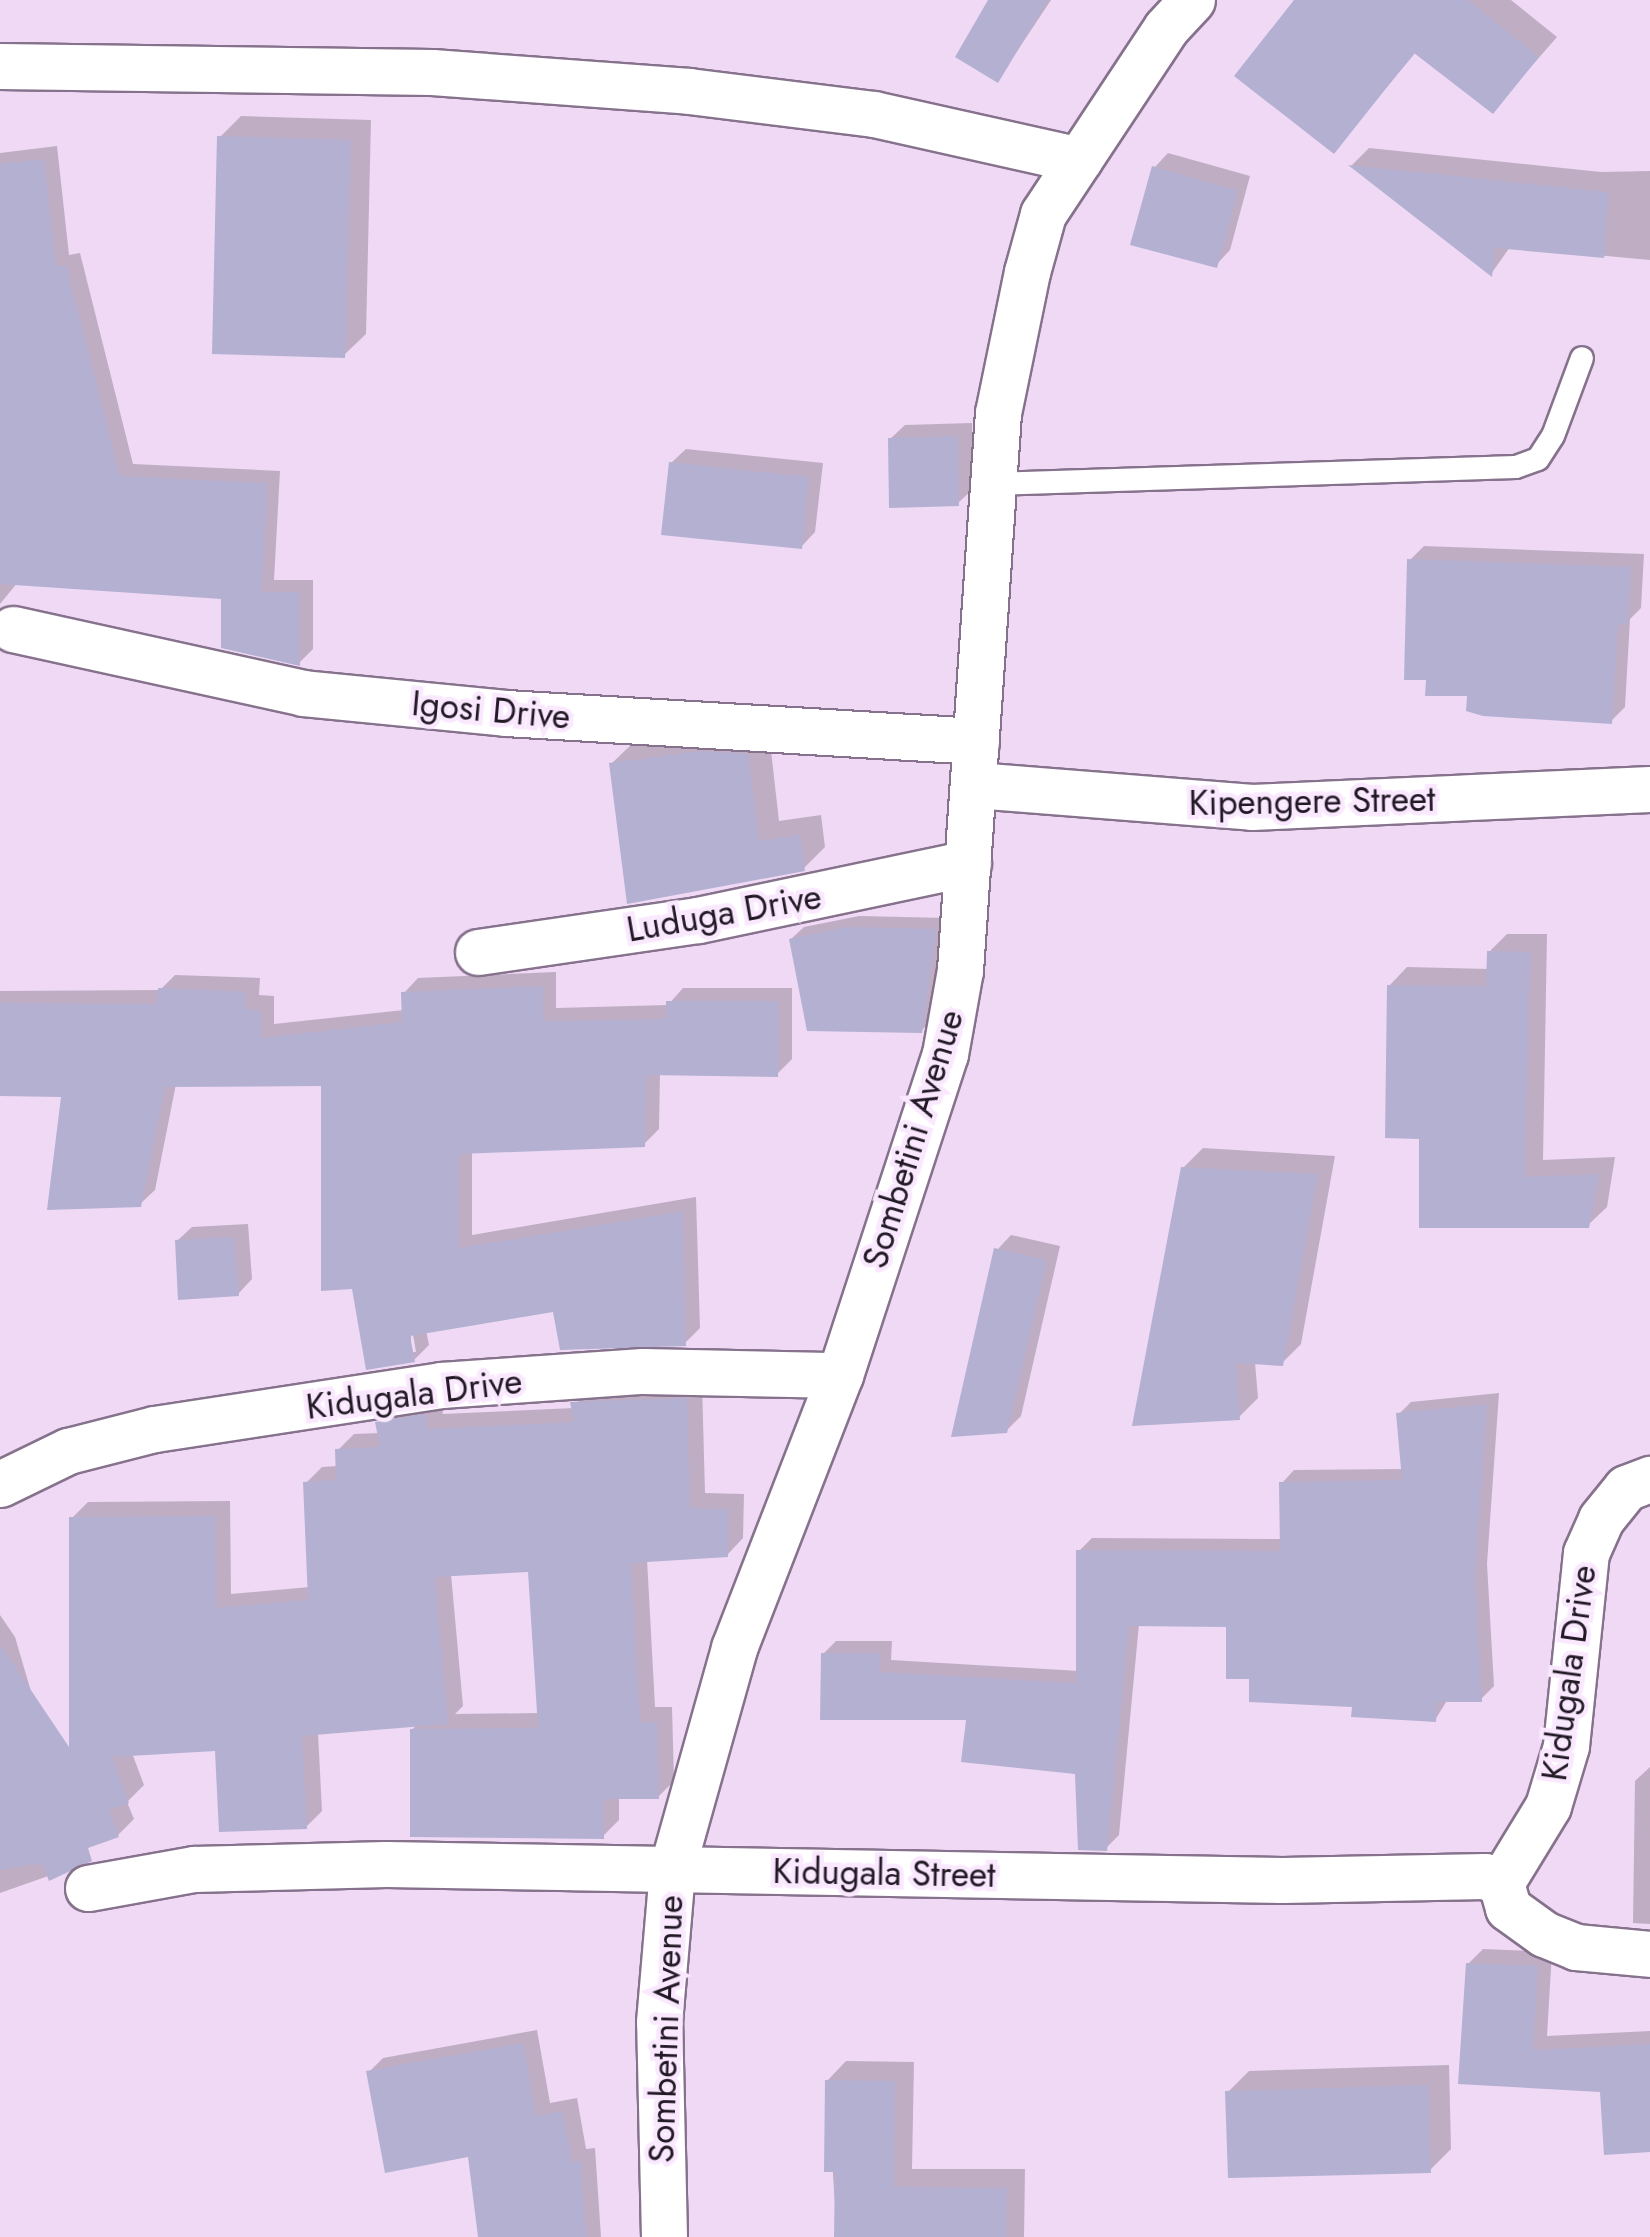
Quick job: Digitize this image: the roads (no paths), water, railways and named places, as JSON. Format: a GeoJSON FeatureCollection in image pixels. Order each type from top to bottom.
{"type":"FeatureCollection","features":[{"type":"Feature","properties":{"kind":"street","name":"Sombetini Avenue"},"geometry":{"type":"LineString","coordinates":[[664,2237],[658,2022],[672,1868],[734,1648],[840,1375],[945,1054],[960,970],[998,413],[1027,272],[1043,214],[1192,0]]}},
{"type":"Feature","properties":{"kind":"street"},"geometry":{"type":"LineString","coordinates":[[0,66],[413,72],[689,91],[874,114],[1079,160]]}},
{"type":"Feature","properties":{"kind":"street","name":"Igosi Drive"},"geometry":{"type":"LineString","coordinates":[[12,629],[303,693],[976,763]]}},
{"type":"Feature","properties":{"kind":"street","name":"Kipengere Street"},"geometry":{"type":"LineString","coordinates":[[976,763],[1252,807],[1650,788]]}},
{"type":"Feature","properties":{"kind":"street","name":"Luduga Drive"},"geometry":{"type":"LineString","coordinates":[[478,952],[698,920],[968,862]]}},
{"type":"Feature","properties":{"kind":"street","name":"Kidugala Drive"},"geometry":{"type":"LineString","coordinates":[[0,1484],[68,1451],[154,1430],[441,1385],[644,1371],[840,1375]]}},
{"type":"Feature","properties":{"kind":"street","name":"Kidugala Drive"},"geometry":{"type":"LineString","coordinates":[[1501,1883],[1548,1806],[1566,1746],[1586,1553],[1601,1518],[1626,1488],[1650,1479]]}},
{"type":"Feature","properties":{"kind":"street","name":"Kidugala Street"},"geometry":{"type":"LineString","coordinates":[[88,1888],[194,1868],[672,1868],[1282,1880],[1485,1876],[1501,1883]]}},
{"type":"Feature","properties":{"kind":"street"},"geometry":{"type":"LineString","coordinates":[[1501,1883],[1508,1908],[1544,1934],[1576,1948],[1650,1954]]}},
{"type":"Feature","properties":{"kind":"lane"},"geometry":{"type":"LineString","coordinates":[[993,484],[1516,466],[1538,459],[1552,436],[1582,358]]}}]}
